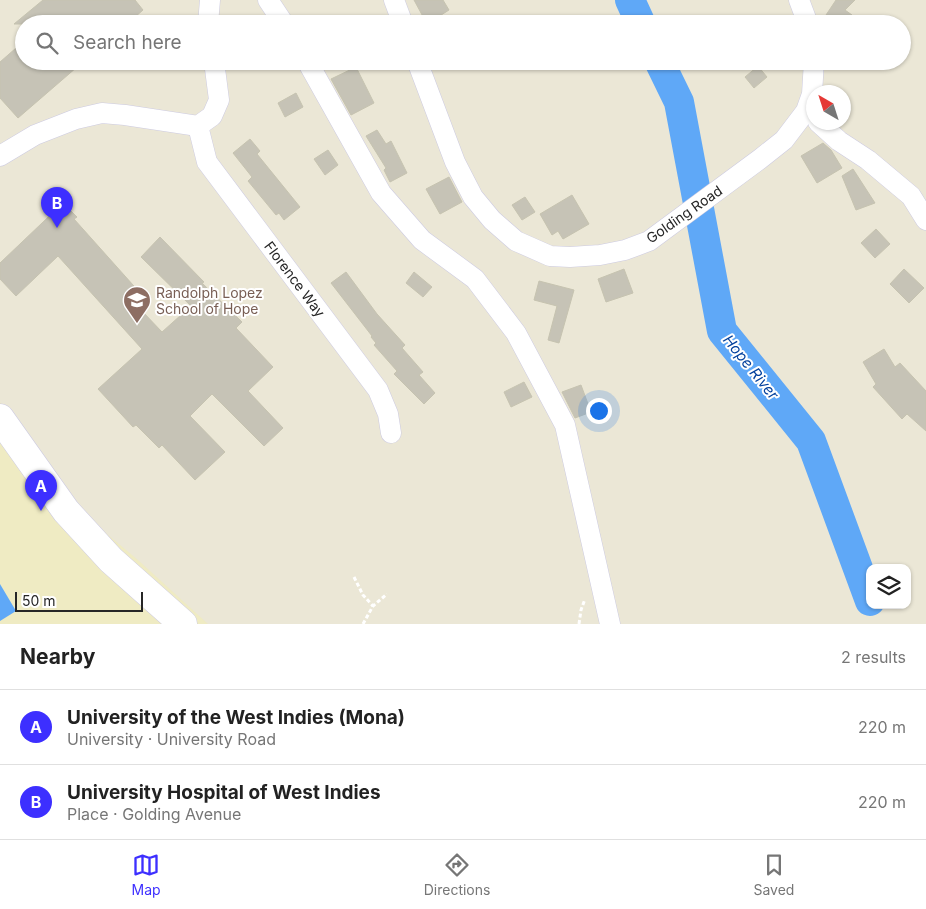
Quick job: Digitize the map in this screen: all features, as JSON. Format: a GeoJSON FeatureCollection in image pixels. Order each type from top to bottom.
{"type":"FeatureCollection","features":[{"type":"Feature","properties":{"kind":"street"},"geometry":{"type":"LineString","coordinates":[[209,15],[210,0]]}},
{"type":"Feature","properties":{"kind":"street"},"geometry":{"type":"LineString","coordinates":[[268,0],[278,15]]}},
{"type":"Feature","properties":{"kind":"street"},"geometry":{"type":"LineString","coordinates":[[394,0],[400,15]]}},
{"type":"Feature","properties":{"kind":"street"},"geometry":{"type":"LineString","coordinates":[[799,0],[805,15]]}},
{"type":"Feature","properties":{"kind":"street"},"geometry":{"type":"LineString","coordinates":[[0,156],[35,135],[76,119],[102,113],[198,126],[212,116],[219,100],[215,70]]}},
{"type":"Feature","properties":{"kind":"street"},"geometry":{"type":"LineString","coordinates":[[312,70],[381,193],[422,240],[475,279],[516,333],[565,425],[610,624]]}},
{"type":"Feature","properties":{"kind":"street","name":"Golding Road"},"geometry":{"type":"LineString","coordinates":[[421,70],[455,162],[473,197],[492,220],[516,240],[550,256],[600,255],[625,250],[649,241],[806,123]]}},
{"type":"Feature","properties":{"kind":"street","name":"Golding Road"},"geometry":{"type":"LineString","coordinates":[[813,70],[813,85]]}},
{"type":"Feature","properties":{"kind":"street","name":"Florence Way"},"geometry":{"type":"LineString","coordinates":[[198,126],[207,162],[378,390],[388,414],[391,433]]}},
{"type":"Feature","properties":{"kind":"street"},"geometry":{"type":"LineString","coordinates":[[827,130],[839,142],[868,160],[911,196],[926,220]]}},
{"type":"Feature","properties":{"kind":"street"},"geometry":{"type":"LineString","coordinates":[[0,418],[66,510],[111,560],[183,624]]}},
{"type":"Feature","properties":{"kind":"path"},"geometry":{"type":"LineString","coordinates":[[354,577],[363,595],[373,606]]}},
{"type":"Feature","properties":{"kind":"path"},"geometry":{"type":"LineString","coordinates":[[363,624],[373,606],[387,594]]}},
{"type":"Feature","properties":{"kind":"shaded area"},"geometry":{"type":"Polygon","coordinates":[[[0,402],[71,497],[95,524],[138,560],[208,624],[0,624],[0,402]]]}},
{"type":"Feature","properties":{"kind":"water"},"geometry":{"type":"Polygon","coordinates":[[[0,584],[16,611],[0,621],[0,584]]]}},
{"type":"Feature","properties":{"kind":"building"},"geometry":{"type":"Polygon","coordinates":[[[43,0],[135,0],[143,10],[137,15],[25,15],[43,0]]]}},
{"type":"Feature","properties":{"kind":"building"},"geometry":{"type":"Polygon","coordinates":[[[414,0],[443,0],[449,10],[441,15],[422,15],[414,0]]]}},
{"type":"Feature","properties":{"kind":"building"},"geometry":{"type":"Polygon","coordinates":[[[836,0],[855,0],[845,10],[852,15],[826,15],[836,0]]]}},
{"type":"Feature","properties":{"kind":"building"},"geometry":{"type":"Polygon","coordinates":[[[15,49],[15,70],[74,70],[18,118],[0,98],[0,62],[15,49]]]}},
{"type":"Feature","properties":{"kind":"building"},"geometry":{"type":"Polygon","coordinates":[[[350,70],[358,70],[374,103],[351,115],[331,79],[350,70]]]}},
{"type":"Feature","properties":{"kind":"building"},"geometry":{"type":"Polygon","coordinates":[[[753,70],[761,70],[767,77],[754,88],[745,77],[753,70]]]}},
{"type":"Feature","properties":{"kind":"building"},"geometry":{"type":"Polygon","coordinates":[[[296,93],[303,107],[285,117],[278,103],[296,93]]]}},
{"type":"Feature","properties":{"kind":"building"},"geometry":{"type":"Polygon","coordinates":[[[377,130],[386,144],[391,141],[407,173],[390,182],[384,170],[386,168],[366,136],[377,130]]]}},
{"type":"Feature","properties":{"kind":"building"},"geometry":{"type":"Polygon","coordinates":[[[250,139],[260,151],[257,154],[300,207],[284,220],[279,213],[276,215],[248,181],[252,177],[233,153],[250,139]]]}},
{"type":"Feature","properties":{"kind":"building"},"geometry":{"type":"Polygon","coordinates":[[[823,143],[831,150],[842,168],[817,183],[801,156],[823,143]]]}},
{"type":"Feature","properties":{"kind":"building"},"geometry":{"type":"Polygon","coordinates":[[[328,150],[338,165],[325,175],[314,159],[328,150]]]}},
{"type":"Feature","properties":{"kind":"building"},"geometry":{"type":"Polygon","coordinates":[[[853,169],[875,203],[856,210],[842,176],[853,169]]]}},
{"type":"Feature","properties":{"kind":"building"},"geometry":{"type":"Polygon","coordinates":[[[449,177],[462,202],[440,214],[426,189],[449,177]]]}},
{"type":"Feature","properties":{"kind":"building"},"geometry":{"type":"Polygon","coordinates":[[[572,195],[589,224],[563,239],[558,231],[552,235],[540,214],[572,195]]]}},
{"type":"Feature","properties":{"kind":"building"},"geometry":{"type":"Polygon","coordinates":[[[525,197],[535,212],[522,220],[512,205],[525,197]]]}},
{"type":"Feature","properties":{"kind":"building"},"geometry":{"type":"Polygon","coordinates":[[[63,203],[77,217],[74,219],[150,304],[142,311],[162,332],[191,306],[141,257],[160,237],[204,282],[202,283],[242,322],[236,328],[273,367],[248,391],[283,428],[264,446],[212,394],[190,416],[225,452],[195,480],[162,445],[159,448],[136,425],[133,427],[98,389],[142,349],[58,256],[16,296],[0,279],[0,263],[63,203]]]}},
{"type":"Feature","properties":{"kind":"building"},"geometry":{"type":"Polygon","coordinates":[[[876,229],[890,244],[875,258],[861,243],[876,229]]]}},
{"type":"Feature","properties":{"kind":"building"},"geometry":{"type":"Polygon","coordinates":[[[624,269],[633,293],[606,302],[598,279],[624,269]]]}},
{"type":"Feature","properties":{"kind":"building"},"geometry":{"type":"Polygon","coordinates":[[[904,269],[924,288],[909,303],[890,284],[904,269]]]}},
{"type":"Feature","properties":{"kind":"building"},"geometry":{"type":"Polygon","coordinates":[[[346,272],[377,314],[405,345],[402,348],[423,372],[419,375],[435,393],[424,404],[394,374],[397,371],[374,345],[376,343],[372,336],[331,283],[346,272]]]}},
{"type":"Feature","properties":{"kind":"building"},"geometry":{"type":"Polygon","coordinates":[[[414,272],[432,287],[423,297],[406,283],[414,272]]]}},
{"type":"Feature","properties":{"kind":"building"},"geometry":{"type":"Polygon","coordinates":[[[539,281],[574,290],[559,343],[548,340],[557,306],[534,300],[539,281]]]}},
{"type":"Feature","properties":{"kind":"building"},"geometry":{"type":"Polygon","coordinates":[[[884,349],[895,367],[900,363],[926,391],[926,431],[907,414],[902,419],[873,387],[876,384],[863,362],[884,349]]]}},
{"type":"Feature","properties":{"kind":"building"},"geometry":{"type":"Polygon","coordinates":[[[524,382],[532,397],[511,407],[504,392],[524,382]]]}},
{"type":"Feature","properties":{"kind":"building"},"geometry":{"type":"Polygon","coordinates":[[[581,385],[591,412],[575,418],[562,392],[581,385]]]}},
{"type":"Feature","properties":{"kind":"waterway","name":"Hope River"},"geometry":{"type":"LineString","coordinates":[[630,0],[637,15]]}},
{"type":"Feature","properties":{"kind":"waterway","name":"Hope River"},"geometry":{"type":"LineString","coordinates":[[663,70],[679,102],[722,331],[811,441],[866,590]]}},
{"type":"Feature","properties":{"kind":"place","name":"University Hospital of West Indies"},"geometry":{"type":"Point","coordinates":[57,228]}},
{"type":"Feature","properties":{"kind":"place","name":"Randolph Lopez School of Hope"},"geometry":{"type":"Point","coordinates":[137,324]}},
{"type":"Feature","properties":{"kind":"place","name":"University of the West Indies (Mona)"},"geometry":{"type":"Point","coordinates":[41,511]}}]}
